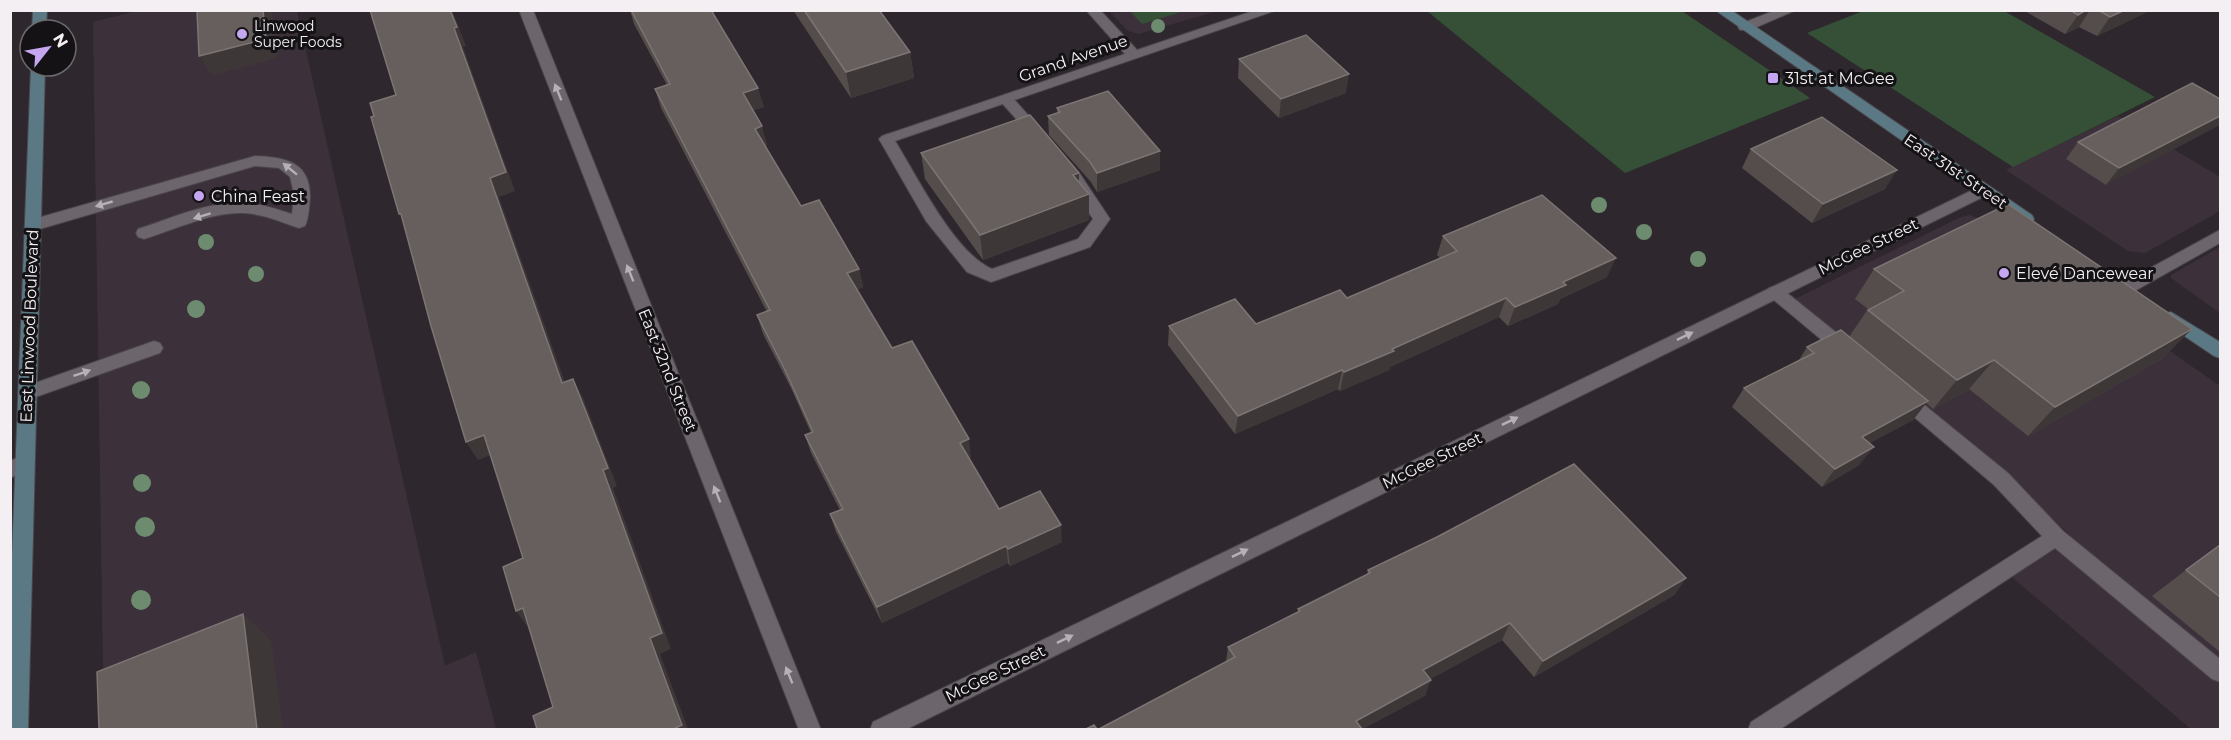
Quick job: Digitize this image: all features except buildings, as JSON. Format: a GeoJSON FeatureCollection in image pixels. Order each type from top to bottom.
{"type":"FeatureCollection","features":[{"type":"Feature","properties":{"kind":"main road","name":"East 31st Street"},"geometry":{"type":"LineString","coordinates":[[1721,10],[2038,227]]}},
{"type":"Feature","properties":{"kind":"main road","name":"East Linwood Boulevard"},"geometry":{"type":"LineString","coordinates":[[17,729],[15,465],[27,393],[38,78]]}},
{"type":"Feature","properties":{"kind":"main road"},"geometry":{"type":"LineString","coordinates":[[2110,276],[2220,351]]}},
{"type":"Feature","properties":{"kind":"street","name":"East 32nd Street"},"geometry":{"type":"LineString","coordinates":[[526,10],[810,729]]}},
{"type":"Feature","properties":{"kind":"street"},"geometry":{"type":"LineString","coordinates":[[1092,10],[1134,56]]}},
{"type":"Feature","properties":{"kind":"street","name":"Grand Avenue"},"geometry":{"type":"LineString","coordinates":[[1068,170],[1083,187],[1102,219],[1084,243],[991,276],[973,268],[932,217],[887,140],[1271,10]]}},
{"type":"Feature","properties":{"kind":"street"},"geometry":{"type":"LineString","coordinates":[[1746,27],[1790,10]]}},
{"type":"Feature","properties":{"kind":"street"},"geometry":{"type":"LineString","coordinates":[[1006,99],[1052,152]]}},
{"type":"Feature","properties":{"kind":"street"},"geometry":{"type":"LineString","coordinates":[[33,225],[255,161],[277,161],[290,166],[300,179],[303,199],[299,222],[266,211],[242,208],[217,211],[144,233]]}},
{"type":"Feature","properties":{"kind":"street","name":"McGee Street"},"geometry":{"type":"LineString","coordinates":[[880,729],[1983,190]]}},
{"type":"Feature","properties":{"kind":"street"},"geometry":{"type":"LineString","coordinates":[[2127,288],[2220,236]]}},
{"type":"Feature","properties":{"kind":"street"},"geometry":{"type":"LineString","coordinates":[[1774,292],[1865,366]]}},
{"type":"Feature","properties":{"kind":"street"},"geometry":{"type":"LineString","coordinates":[[27,393],[154,348]]}},
{"type":"Feature","properties":{"kind":"street"},"geometry":{"type":"LineString","coordinates":[[1883,381],[2001,479],[2056,537],[2220,672]]}},
{"type":"Feature","properties":{"kind":"street"},"geometry":{"type":"LineString","coordinates":[[1759,729],[2056,537]]}},
{"type":"Feature","properties":{"kind":"shaded area"},"geometry":{"type":"Polygon","coordinates":[[[141,10],[297,11],[445,666],[476,652],[496,729],[104,729],[93,22],[141,10]]]}},
{"type":"Feature","properties":{"kind":"shaded area"},"geometry":{"type":"Polygon","coordinates":[[[1109,11],[1217,11],[1139,34],[1128,31],[1109,11]]]}},
{"type":"Feature","properties":{"kind":"shaded area"},"geometry":{"type":"Polygon","coordinates":[[[2118,116],[2220,177],[2220,211],[2145,253],[2128,251],[2006,170],[2118,116]]]}},
{"type":"Feature","properties":{"kind":"shaded area"},"geometry":{"type":"Polygon","coordinates":[[[1970,215],[1985,222],[2220,386],[2220,729],[2191,729],[2012,577],[2071,536],[1987,458],[1795,299],[1961,217],[1970,215]]]}},
{"type":"Feature","properties":{"kind":"shaded area"},"geometry":{"type":"Polygon","coordinates":[[[2220,247],[2220,313],[2171,278],[2171,275],[2220,247]]]}},
{"type":"Feature","properties":{"kind":"green space"},"geometry":{"type":"Polygon","coordinates":[[[1130,11],[1184,11],[1142,24],[1130,11]]]}},
{"type":"Feature","properties":{"kind":"green space"},"geometry":{"type":"Polygon","coordinates":[[[1427,11],[1682,11],[1810,98],[1625,173],[1427,11]]]}},
{"type":"Feature","properties":{"kind":"green space"},"geometry":{"type":"Polygon","coordinates":[[[1863,11],[2004,11],[2155,97],[2013,167],[1807,33],[1863,11]]]}},
{"type":"Feature","properties":{"kind":"place","name":"Linwood Super Foods"},"geometry":{"type":"Point","coordinates":[242,34]}},
{"type":"Feature","properties":{"kind":"place","name":"31st at McGee"},"geometry":{"type":"Point","coordinates":[1773,78]}},
{"type":"Feature","properties":{"kind":"place","name":"China Feast"},"geometry":{"type":"Point","coordinates":[199,196]}},
{"type":"Feature","properties":{"kind":"place","name":"Elevé Dancewear"},"geometry":{"type":"Point","coordinates":[2004,273]}}]}
